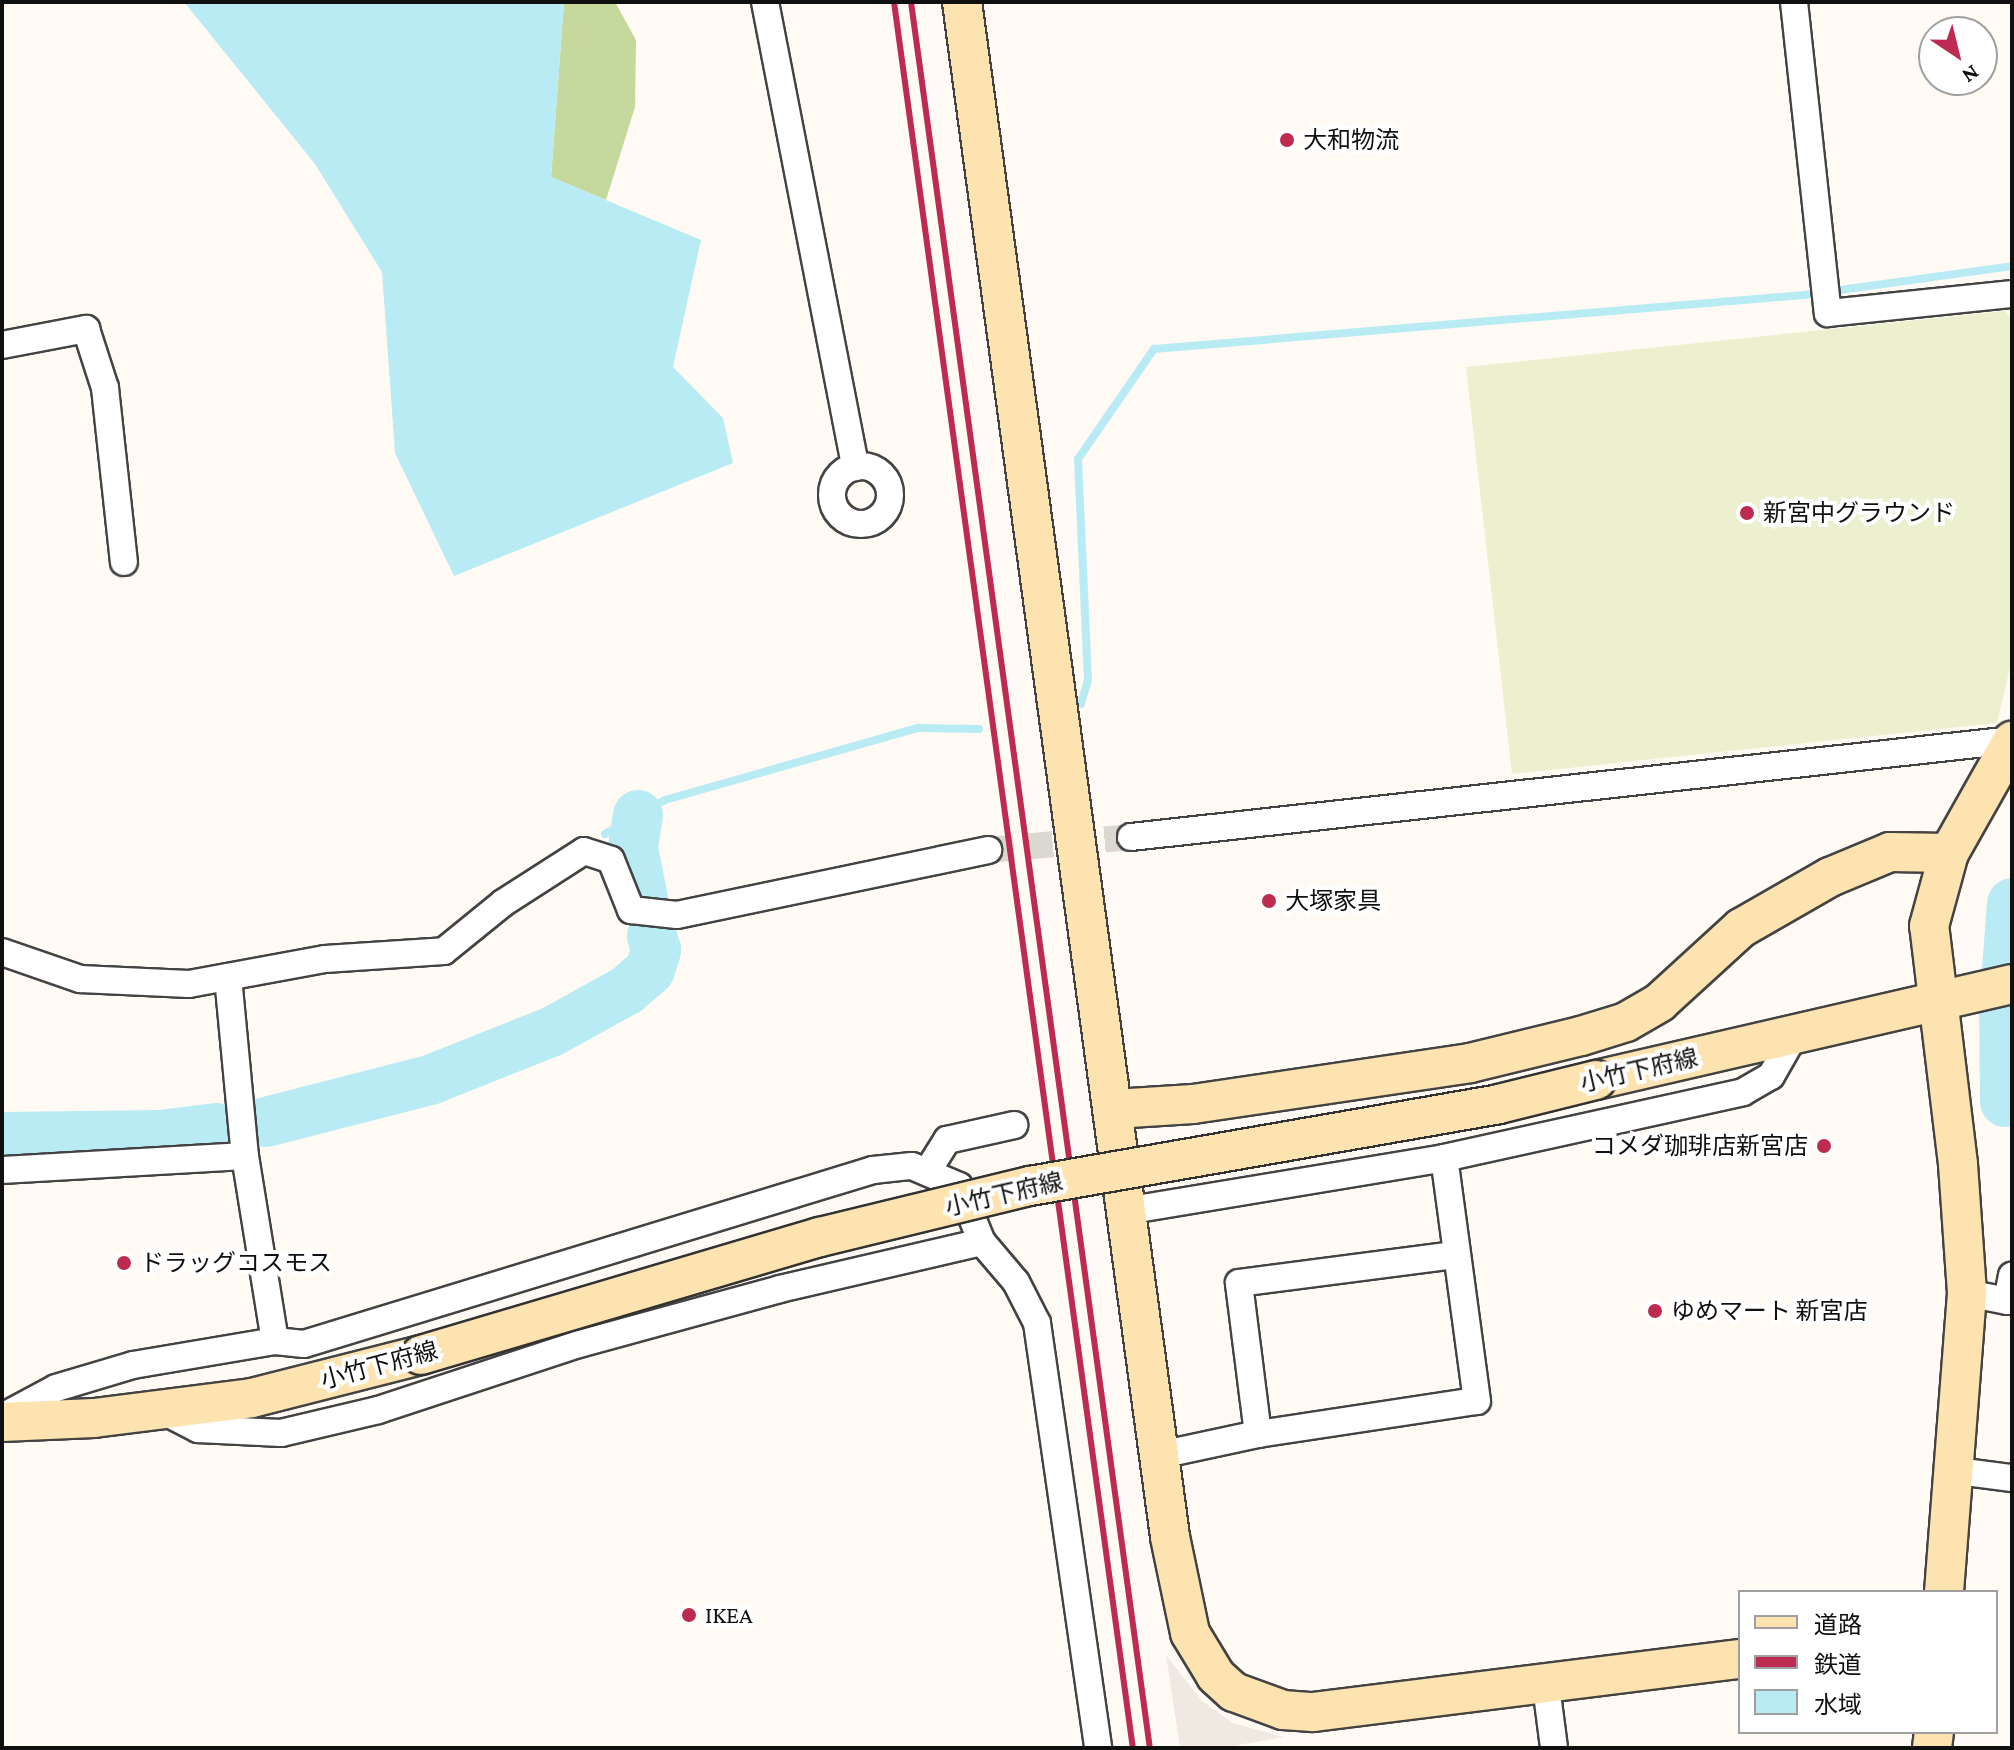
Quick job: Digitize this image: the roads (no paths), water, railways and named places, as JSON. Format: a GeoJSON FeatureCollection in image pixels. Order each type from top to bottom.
{"type":"FeatureCollection","features":[{"type":"Feature","properties":{"kind":"street"},"geometry":{"type":"LineString","coordinates":[[765,2],[855,467]]}},
{"type":"Feature","properties":{"kind":"street"},"geometry":{"type":"LineString","coordinates":[[962,2],[1114,1109],[1125,1211],[1160,1455],[1190,1633],[1216,1676],[1234,1692],[1283,1710],[1313,1712],[1546,1686],[1738,1659]]}},
{"type":"Feature","properties":{"kind":"street"},"geometry":{"type":"LineString","coordinates":[[1794,2],[1828,313],[2012,294]]}},
{"type":"Feature","properties":{"kind":"street"},"geometry":{"type":"LineString","coordinates":[[2,345],[86,329],[105,388],[124,562]]}},
{"type":"Feature","properties":{"kind":"street"},"geometry":{"type":"LineString","coordinates":[[1131,837],[2012,740]]}},
{"type":"Feature","properties":{"kind":"street"},"geometry":{"type":"LineString","coordinates":[[1944,1590],[1950,1470],[1967,1293],[1958,1164],[1929,926],[1949,853],[2012,740]]}},
{"type":"Feature","properties":{"kind":"street"},"geometry":{"type":"LineString","coordinates":[[2,952],[80,979],[189,984],[325,959],[444,951],[503,903],[584,851],[611,860],[631,910],[677,915],[988,850]]}},
{"type":"Feature","properties":{"kind":"street"},"geometry":{"type":"LineString","coordinates":[[1114,1109],[1193,1104],[1470,1063],[1581,1036],[1626,1022],[1660,1002],[1741,928],[1817,883],[1890,852],[1949,853]]}},
{"type":"Feature","properties":{"kind":"street"},"geometry":{"type":"LineString","coordinates":[[228,977],[245,1156],[275,1341]]}},
{"type":"Feature","properties":{"kind":"street","name":"小竹下府線"},"geometry":{"type":"LineString","coordinates":[[2,1419],[161,1410],[252,1398],[421,1355],[820,1237],[1030,1186],[1499,1104],[2012,984]]}},
{"type":"Feature","properties":{"kind":"street"},"geometry":{"type":"LineString","coordinates":[[1125,1211],[1444,1158],[1743,1092],[1771,1076],[1795,1034]]}},
{"type":"Feature","properties":{"kind":"street"},"geometry":{"type":"LineString","coordinates":[[927,1172],[947,1140],[1014,1125]]}},
{"type":"Feature","properties":{"kind":"street"},"geometry":{"type":"LineString","coordinates":[[2,1170],[245,1156]]}},
{"type":"Feature","properties":{"kind":"street"},"geometry":{"type":"LineString","coordinates":[[1160,1455],[1258,1434],[1477,1401],[1444,1158]]}},
{"type":"Feature","properties":{"kind":"street"},"geometry":{"type":"LineString","coordinates":[[2,1419],[56,1388],[133,1365],[275,1341],[304,1344],[873,1170],[912,1166],[959,1186],[982,1242],[1016,1282],[1037,1323],[1098,1748]]}},
{"type":"Feature","properties":{"kind":"street"},"geometry":{"type":"LineString","coordinates":[[161,1410],[198,1429],[281,1433],[378,1410],[579,1344],[780,1289],[982,1242]]}},
{"type":"Feature","properties":{"kind":"street"},"geometry":{"type":"LineString","coordinates":[[1258,1434],[1239,1283],[1455,1255]]}},
{"type":"Feature","properties":{"kind":"street"},"geometry":{"type":"LineString","coordinates":[[1967,1293],[2007,1301],[2012,1275]]}},
{"type":"Feature","properties":{"kind":"street"},"geometry":{"type":"LineString","coordinates":[[1950,1470],[2012,1478]]}},
{"type":"Feature","properties":{"kind":"street"},"geometry":{"type":"LineString","coordinates":[[1546,1686],[1554,1748]]}},
{"type":"Feature","properties":{"kind":"water"},"geometry":{"type":"Polygon","coordinates":[[[184,2],[564,2],[551,177],[701,240],[673,367],[723,418],[733,463],[454,576],[395,453],[382,272],[315,164],[184,2]]]}},
{"type":"Feature","properties":{"kind":"waterway"},"geometry":{"type":"LineString","coordinates":[[1081,704],[1088,680],[1078,459],[1154,349],[1804,295],[2012,266]]}},
{"type":"Feature","properties":{"kind":"waterway"},"geometry":{"type":"LineString","coordinates":[[605,834],[665,800],[918,728],[979,729]]}},
{"type":"Feature","properties":{"kind":"waterway"},"geometry":{"type":"LineString","coordinates":[[638,815],[633,848],[643,899]]}},
{"type":"Feature","properties":{"kind":"waterway"},"geometry":{"type":"LineString","coordinates":[[2005,1102],[2004,1008],[2012,903]]}},
{"type":"Feature","properties":{"kind":"waterway"},"geometry":{"type":"LineString","coordinates":[[266,1122],[430,1080],[553,1031],[627,990],[650,970],[656,950],[652,936]]}},
{"type":"Feature","properties":{"kind":"waterway"},"geometry":{"type":"LineString","coordinates":[[2,1137],[159,1135],[217,1128]]}},
{"type":"Feature","properties":{"kind":"tunnel"},"geometry":{"type":"LineString","coordinates":[[988,850],[1131,837]]}},
{"type":"Feature","properties":{"kind":"railway"},"geometry":{"type":"LineString","coordinates":[[894,2],[1133,1748]]}},
{"type":"Feature","properties":{"kind":"railway"},"geometry":{"type":"LineString","coordinates":[[911,2],[1150,1748]]}},
{"type":"Feature","properties":{"kind":"place","name":"大和物流"},"geometry":{"type":"Point","coordinates":[1287,140]}},
{"type":"Feature","properties":{"kind":"place","name":"新宮中グラウンド"},"geometry":{"type":"Point","coordinates":[1747,513]}},
{"type":"Feature","properties":{"kind":"place","name":"大塚家具"},"geometry":{"type":"Point","coordinates":[1269,901]}},
{"type":"Feature","properties":{"kind":"place","name":"コメダ珈琲店新宮店"},"geometry":{"type":"Point","coordinates":[1824,1146]}},
{"type":"Feature","properties":{"kind":"place","name":"ドラッグコスモス"},"geometry":{"type":"Point","coordinates":[124,1263]}},
{"type":"Feature","properties":{"kind":"place","name":"ゆめマート 新宮店"},"geometry":{"type":"Point","coordinates":[1655,1311]}},
{"type":"Feature","properties":{"kind":"place","name":"IKEA"},"geometry":{"type":"Point","coordinates":[689,1615]}}]}
